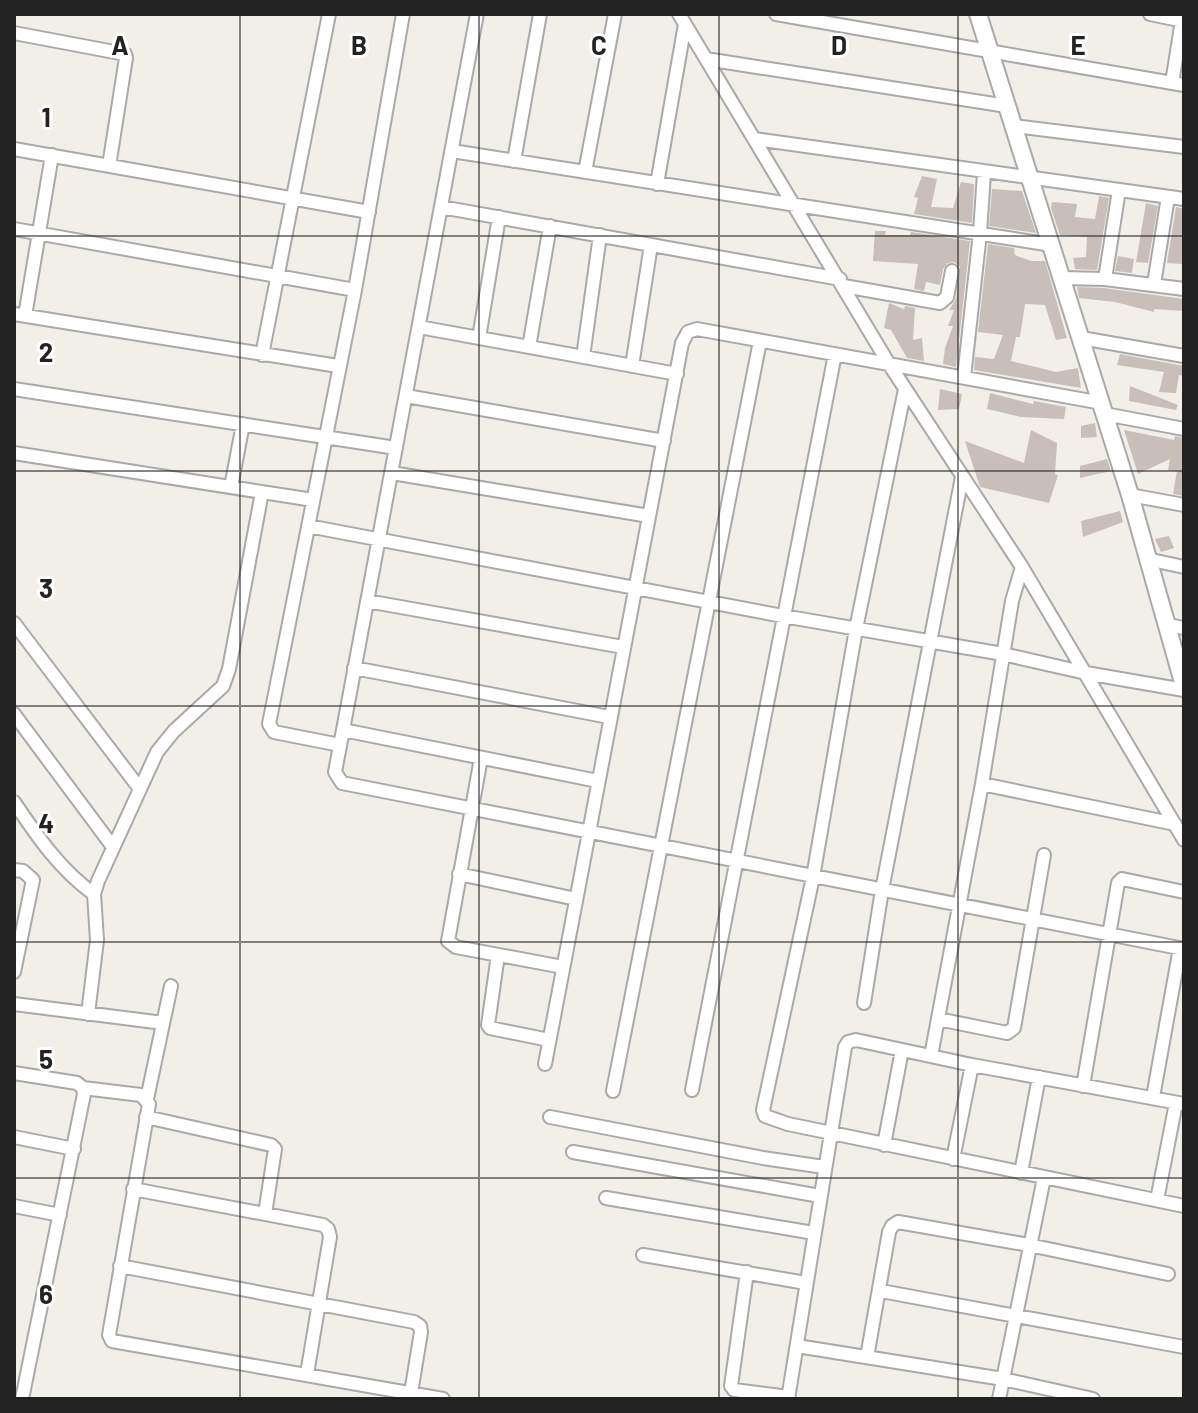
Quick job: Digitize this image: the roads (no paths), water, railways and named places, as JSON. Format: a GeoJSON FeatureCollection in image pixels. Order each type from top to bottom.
{"type":"FeatureCollection","features":[{"type":"Feature","properties":{"kind":"street"},"geometry":{"type":"LineString","coordinates":[[262,355],[329,14]]}},
{"type":"Feature","properties":{"kind":"street"},"geometry":{"type":"LineString","coordinates":[[340,745],[274,732],[269,724],[355,290],[403,14]]}},
{"type":"Feature","properties":{"kind":"street"},"geometry":{"type":"LineString","coordinates":[[477,14],[335,772],[342,783],[471,810],[1182,948],[1153,1097]]}},
{"type":"Feature","properties":{"kind":"street"},"geometry":{"type":"LineString","coordinates":[[514,161],[540,14]]}},
{"type":"Feature","properties":{"kind":"street"},"geometry":{"type":"LineString","coordinates":[[585,172],[615,14]]}},
{"type":"Feature","properties":{"kind":"street"},"geometry":{"type":"LineString","coordinates":[[776,14],[1178,84],[1183,18],[1150,14]]}},
{"type":"Feature","properties":{"kind":"street"},"geometry":{"type":"LineString","coordinates":[[308,526],[783,616],[1003,654],[1086,673],[1184,688],[1176,626],[1147,559],[1130,495],[978,14]]}},
{"type":"Feature","properties":{"kind":"street"},"geometry":{"type":"LineString","coordinates":[[657,184],[682,19]]}},
{"type":"Feature","properties":{"kind":"street"},"geometry":{"type":"LineString","coordinates":[[682,19],[889,364],[1022,567],[1184,840]]}},
{"type":"Feature","properties":{"kind":"street"},"geometry":{"type":"LineString","coordinates":[[14,33],[125,54],[109,166]]}},
{"type":"Feature","properties":{"kind":"street"},"geometry":{"type":"LineString","coordinates":[[706,59],[1007,106]]}},
{"type":"Feature","properties":{"kind":"street"},"geometry":{"type":"LineString","coordinates":[[1014,126],[1184,147]]}},
{"type":"Feature","properties":{"kind":"street"},"geometry":{"type":"LineString","coordinates":[[755,139],[1184,199]]}},
{"type":"Feature","properties":{"kind":"street"},"geometry":{"type":"LineString","coordinates":[[14,149],[369,212]]}},
{"type":"Feature","properties":{"kind":"street"},"geometry":{"type":"LineString","coordinates":[[452,151],[1052,245]]}},
{"type":"Feature","properties":{"kind":"street"},"geometry":{"type":"LineString","coordinates":[[52,155],[39,234],[20,315],[338,366]]}},
{"type":"Feature","properties":{"kind":"street"},"geometry":{"type":"LineString","coordinates":[[964,377],[984,173]]}},
{"type":"Feature","properties":{"kind":"street"},"geometry":{"type":"LineString","coordinates":[[1105,279],[1119,190]]}},
{"type":"Feature","properties":{"kind":"street"},"geometry":{"type":"LineString","coordinates":[[1154,284],[1168,197]]}},
{"type":"Feature","properties":{"kind":"street"},"geometry":{"type":"LineString","coordinates":[[441,207],[600,235],[940,303],[947,297],[952,271]]}},
{"type":"Feature","properties":{"kind":"street"},"geometry":{"type":"LineString","coordinates":[[479,338],[499,217]]}},
{"type":"Feature","properties":{"kind":"street"},"geometry":{"type":"LineString","coordinates":[[529,347],[550,226]]}},
{"type":"Feature","properties":{"kind":"street"},"geometry":{"type":"LineString","coordinates":[[14,229],[355,290]]}},
{"type":"Feature","properties":{"kind":"street"},"geometry":{"type":"LineString","coordinates":[[583,357],[600,235]]}},
{"type":"Feature","properties":{"kind":"street"},"geometry":{"type":"LineString","coordinates":[[632,366],[651,245]]}},
{"type":"Feature","properties":{"kind":"street"},"geometry":{"type":"LineString","coordinates":[[1062,278],[1105,279],[1184,289]]}},
{"type":"Feature","properties":{"kind":"street"},"geometry":{"type":"LineString","coordinates":[[419,327],[677,374]]}},
{"type":"Feature","properties":{"kind":"street"},"geometry":{"type":"LineString","coordinates":[[545,1064],[684,337],[692,330],[964,377],[1184,429]]}},
{"type":"Feature","properties":{"kind":"street"},"geometry":{"type":"LineString","coordinates":[[1081,338],[1184,356]]}},
{"type":"Feature","properties":{"kind":"street"},"geometry":{"type":"LineString","coordinates":[[613,1091],[760,341]]}},
{"type":"Feature","properties":{"kind":"street"},"geometry":{"type":"LineString","coordinates":[[692,1090],[835,354]]}},
{"type":"Feature","properties":{"kind":"street"},"geometry":{"type":"LineString","coordinates":[[14,389],[396,448]]}},
{"type":"Feature","properties":{"kind":"street"},"geometry":{"type":"LineString","coordinates":[[905,389],[856,629],[813,877],[763,1110],[769,1120],[1184,1206]]}},
{"type":"Feature","properties":{"kind":"street"},"geometry":{"type":"LineString","coordinates":[[406,396],[664,441]]}},
{"type":"Feature","properties":{"kind":"street"},"geometry":{"type":"LineString","coordinates":[[231,487],[243,424]]}},
{"type":"Feature","properties":{"kind":"street"},"geometry":{"type":"LineString","coordinates":[[14,453],[313,500]]}},
{"type":"Feature","properties":{"kind":"street"},"geometry":{"type":"LineString","coordinates":[[392,473],[649,516]]}},
{"type":"Feature","properties":{"kind":"street"},"geometry":{"type":"LineString","coordinates":[[864,1003],[882,890],[962,477]]}},
{"type":"Feature","properties":{"kind":"street"},"geometry":{"type":"LineString","coordinates":[[88,1014],[97,940],[94,894],[157,752],[174,731],[223,686],[229,669],[262,492]]}},
{"type":"Feature","properties":{"kind":"street"},"geometry":{"type":"LineString","coordinates":[[1130,495],[1184,505]]}},
{"type":"Feature","properties":{"kind":"street"},"geometry":{"type":"LineString","coordinates":[[1147,559],[1184,567]]}},
{"type":"Feature","properties":{"kind":"street"},"geometry":{"type":"LineString","coordinates":[[931,1056],[982,784],[1012,601],[1022,567]]}},
{"type":"Feature","properties":{"kind":"street"},"geometry":{"type":"LineString","coordinates":[[367,601],[623,647]]}},
{"type":"Feature","properties":{"kind":"street"},"geometry":{"type":"LineString","coordinates":[[14,623],[140,789]]}},
{"type":"Feature","properties":{"kind":"street"},"geometry":{"type":"LineString","coordinates":[[354,668],[609,717]]}},
{"type":"Feature","properties":{"kind":"street"},"geometry":{"type":"LineString","coordinates":[[14,714],[113,847]]}},
{"type":"Feature","properties":{"kind":"street"},"geometry":{"type":"LineString","coordinates":[[343,730],[598,781]]}},
{"type":"Feature","properties":{"kind":"street"},"geometry":{"type":"LineString","coordinates":[[481,758],[448,941],[456,947],[563,967]]}},
{"type":"Feature","properties":{"kind":"street"},"geometry":{"type":"LineString","coordinates":[[982,784],[1175,824]]}},
{"type":"Feature","properties":{"kind":"street"},"geometry":{"type":"LineString","coordinates":[[14,802],[65,870],[94,894]]}},
{"type":"Feature","properties":{"kind":"street"},"geometry":{"type":"LineString","coordinates":[[938,1019],[1011,1032],[1014,1028],[1044,855]]}},
{"type":"Feature","properties":{"kind":"street"},"geometry":{"type":"LineString","coordinates":[[14,870],[23,871],[33,880],[14,972]]}},
{"type":"Feature","properties":{"kind":"street"},"geometry":{"type":"LineString","coordinates":[[459,874],[576,899]]}},
{"type":"Feature","properties":{"kind":"street"},"geometry":{"type":"LineString","coordinates":[[1083,1086],[1120,880],[1184,892]]}},
{"type":"Feature","properties":{"kind":"street"},"geometry":{"type":"LineString","coordinates":[[498,955],[488,1025],[490,1028],[549,1040]]}},
{"type":"Feature","properties":{"kind":"street"},"geometry":{"type":"LineString","coordinates":[[171,986],[147,1099],[149,1104],[109,1335],[112,1341],[307,1374],[385,1393],[411,1393],[443,1399]]}},
{"type":"Feature","properties":{"kind":"street"},"geometry":{"type":"LineString","coordinates":[[14,1004],[163,1023]]}},
{"type":"Feature","properties":{"kind":"street"},"geometry":{"type":"LineString","coordinates":[[747,1272],[731,1386],[742,1392],[788,1398],[845,1047],[848,1042],[856,1040],[1180,1104],[1157,1200]]}},
{"type":"Feature","properties":{"kind":"street"},"geometry":{"type":"LineString","coordinates":[[884,1145],[902,1050]]}},
{"type":"Feature","properties":{"kind":"street"},"geometry":{"type":"LineString","coordinates":[[953,1159],[972,1065]]}},
{"type":"Feature","properties":{"kind":"street"},"geometry":{"type":"LineString","coordinates":[[14,1073],[77,1083],[83,1088],[141,1095],[147,1099]]}},
{"type":"Feature","properties":{"kind":"street"},"geometry":{"type":"LineString","coordinates":[[1021,1173],[1039,1077]]}},
{"type":"Feature","properties":{"kind":"street"},"geometry":{"type":"LineString","coordinates":[[22,1399],[74,1149],[83,1088]]}},
{"type":"Feature","properties":{"kind":"street"},"geometry":{"type":"LineString","coordinates":[[146,1117],[271,1145],[275,1149],[265,1214]]}},
{"type":"Feature","properties":{"kind":"street"},"geometry":{"type":"LineString","coordinates":[[550,1117],[824,1167]]}},
{"type":"Feature","properties":{"kind":"street"},"geometry":{"type":"LineString","coordinates":[[14,1137],[74,1149]]}},
{"type":"Feature","properties":{"kind":"street"},"geometry":{"type":"LineString","coordinates":[[573,1152],[820,1196]]}},
{"type":"Feature","properties":{"kind":"street"},"geometry":{"type":"LineString","coordinates":[[999,1399],[1044,1178]]}},
{"type":"Feature","properties":{"kind":"street"},"geometry":{"type":"LineString","coordinates":[[133,1189],[323,1225],[328,1229],[330,1237],[307,1374]]}},
{"type":"Feature","properties":{"kind":"street"},"geometry":{"type":"LineString","coordinates":[[606,1198],[814,1233]]}},
{"type":"Feature","properties":{"kind":"street"},"geometry":{"type":"LineString","coordinates":[[14,1206],[60,1215]]}},
{"type":"Feature","properties":{"kind":"street"},"geometry":{"type":"LineString","coordinates":[[867,1357],[889,1232],[898,1222],[1168,1274]]}},
{"type":"Feature","properties":{"kind":"street"},"geometry":{"type":"LineString","coordinates":[[643,1255],[806,1283]]}},
{"type":"Feature","properties":{"kind":"street"},"geometry":{"type":"LineString","coordinates":[[120,1266],[414,1322],[420,1326],[411,1393]]}},
{"type":"Feature","properties":{"kind":"street"},"geometry":{"type":"LineString","coordinates":[[881,1291],[1184,1347]]}},
{"type":"Feature","properties":{"kind":"street"},"geometry":{"type":"LineString","coordinates":[[797,1346],[1003,1379],[1093,1399]]}}]}
